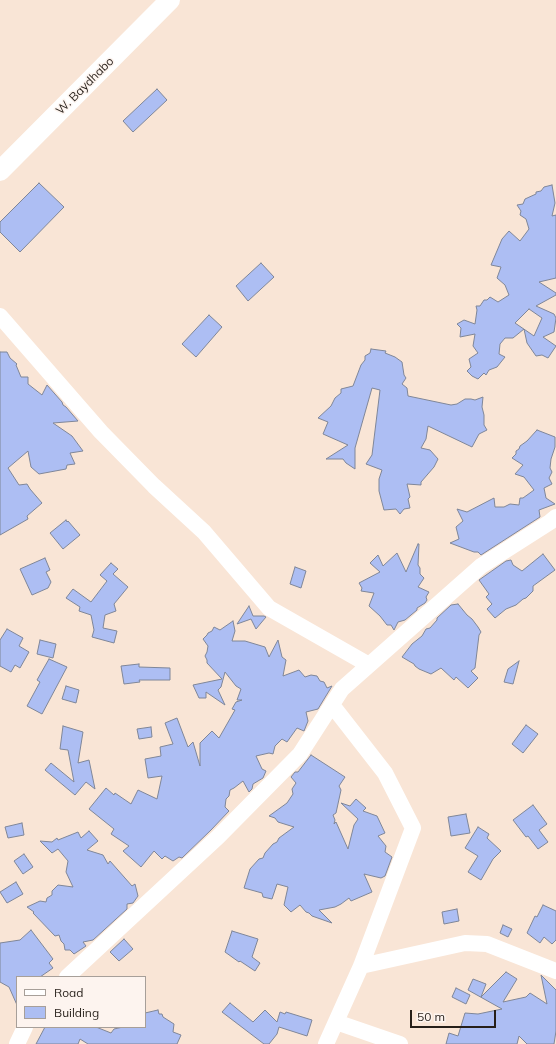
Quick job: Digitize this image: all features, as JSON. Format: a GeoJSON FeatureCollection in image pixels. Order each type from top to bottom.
{"type":"FeatureCollection","features":[{"type":"Feature","properties":{"kind":"main road","name":"W. Baydhabo"},"geometry":{"type":"LineString","coordinates":[[0,171],[170,0]]}},
{"type":"Feature","properties":{"kind":"street"},"geometry":{"type":"LineString","coordinates":[[0,316],[101,432],[154,486],[204,532],[269,608],[369,665]]}},
{"type":"Feature","properties":{"kind":"street"},"geometry":{"type":"LineString","coordinates":[[68,976],[218,837],[300,754],[342,689],[481,566],[556,517]]}},
{"type":"Feature","properties":{"kind":"street"},"geometry":{"type":"LineString","coordinates":[[326,1044],[361,966],[413,828],[385,773],[332,705]]}},
{"type":"Feature","properties":{"kind":"street"},"geometry":{"type":"LineString","coordinates":[[361,966],[465,943],[487,944],[556,971]]}},
{"type":"Feature","properties":{"kind":"street"},"geometry":{"type":"LineString","coordinates":[[336,1022],[400,1044]]}},
{"type":"Feature","properties":{"kind":"street"},"geometry":{"type":"LineString","coordinates":[[17,1044],[25,1028]]}},
{"type":"Feature","properties":{"kind":"building"},"geometry":{"type":"Polygon","coordinates":[[[157,89],[167,100],[133,132],[123,121],[157,89]]]}},
{"type":"Feature","properties":{"kind":"building"},"geometry":{"type":"Polygon","coordinates":[[[39,183],[64,207],[20,252],[0,232],[0,222],[39,183]]]}},
{"type":"Feature","properties":{"kind":"building"},"geometry":{"type":"Polygon","coordinates":[[[552,185],[555,203],[552,216],[556,215],[556,278],[539,282],[556,293],[556,295],[536,306],[554,314],[556,318],[554,332],[543,337],[556,346],[548,358],[542,355],[536,356],[527,343],[524,329],[513,338],[505,338],[500,344],[499,354],[505,357],[497,367],[489,370],[486,375],[484,373],[478,379],[467,371],[471,367],[469,359],[478,353],[473,346],[475,334],[460,337],[461,328],[457,324],[464,320],[475,324],[477,310],[476,306],[480,306],[484,300],[487,300],[490,297],[498,302],[509,295],[505,285],[497,278],[501,267],[491,265],[502,239],[509,231],[520,241],[529,229],[526,219],[520,215],[521,211],[517,205],[523,204],[525,199],[536,194],[536,192],[541,191],[544,187],[552,185]],[[529,309],[515,323],[534,336],[542,318],[529,309]]]}},
{"type":"Feature","properties":{"kind":"building"},"geometry":{"type":"Polygon","coordinates":[[[261,263],[274,277],[248,301],[236,286],[261,263]]]}},
{"type":"Feature","properties":{"kind":"building"},"geometry":{"type":"Polygon","coordinates":[[[209,315],[222,327],[196,357],[182,344],[209,315]]]}},
{"type":"Feature","properties":{"kind":"building"},"geometry":{"type":"Polygon","coordinates":[[[371,349],[386,351],[385,353],[402,362],[404,375],[406,378],[402,384],[407,388],[408,396],[451,405],[457,404],[465,399],[475,400],[483,397],[482,407],[484,425],[487,430],[479,434],[472,447],[428,426],[426,439],[421,448],[430,450],[438,459],[434,467],[421,482],[421,485],[407,484],[410,497],[408,499],[410,508],[404,509],[400,514],[396,509],[384,510],[379,491],[379,479],[382,470],[366,464],[372,455],[380,390],[372,388],[355,448],[355,469],[343,459],[326,459],[348,445],[323,434],[328,422],[318,418],[331,406],[335,398],[341,393],[341,389],[353,386],[361,365],[365,360],[365,356],[370,353],[371,349]]]}},
{"type":"Feature","properties":{"kind":"building"},"geometry":{"type":"Polygon","coordinates":[[[0,352],[7,352],[10,358],[17,364],[16,365],[21,377],[28,377],[28,384],[42,395],[47,385],[78,421],[53,423],[72,436],[83,451],[70,453],[75,464],[67,465],[66,469],[39,474],[31,467],[28,451],[8,468],[19,485],[27,484],[42,503],[27,516],[28,519],[0,535],[0,352]]]}},
{"type":"Feature","properties":{"kind":"building"},"geometry":{"type":"Polygon","coordinates":[[[537,430],[555,437],[555,447],[550,468],[552,472],[549,478],[552,484],[544,488],[546,498],[555,504],[539,510],[540,517],[481,555],[478,552],[474,552],[450,543],[459,539],[456,527],[463,521],[457,509],[467,512],[494,498],[495,507],[504,507],[510,504],[519,505],[520,498],[523,498],[534,490],[524,477],[515,474],[523,465],[512,458],[520,446],[537,430]]]}},
{"type":"Feature","properties":{"kind":"building"},"geometry":{"type":"Polygon","coordinates":[[[66,520],[80,535],[63,549],[50,533],[66,520]]]}},
{"type":"Feature","properties":{"kind":"building"},"geometry":{"type":"Polygon","coordinates":[[[418,544],[418,565],[420,568],[420,574],[424,578],[418,587],[429,592],[426,597],[427,600],[405,620],[398,622],[394,630],[391,625],[387,625],[369,606],[374,593],[361,591],[362,588],[359,583],[380,572],[370,563],[378,555],[383,566],[397,553],[406,572],[418,544]]]}},
{"type":"Feature","properties":{"kind":"building"},"geometry":{"type":"Polygon","coordinates":[[[543,554],[555,570],[533,586],[533,591],[526,598],[516,605],[506,609],[495,618],[487,609],[492,604],[486,597],[489,594],[479,580],[506,561],[511,560],[513,565],[522,571],[543,554]]]}},
{"type":"Feature","properties":{"kind":"building"},"geometry":{"type":"Polygon","coordinates":[[[45,558],[50,570],[46,572],[51,582],[48,588],[32,595],[20,569],[45,558]]]}},
{"type":"Feature","properties":{"kind":"building"},"geometry":{"type":"Polygon","coordinates":[[[111,563],[118,569],[113,574],[128,587],[114,604],[116,611],[105,615],[103,628],[117,631],[114,643],[92,637],[94,630],[91,615],[79,611],[80,607],[66,598],[73,589],[91,602],[107,581],[100,575],[111,563]]]}},
{"type":"Feature","properties":{"kind":"building"},"geometry":{"type":"Polygon","coordinates":[[[295,567],[306,571],[301,588],[290,584],[295,567]]]}},
{"type":"Feature","properties":{"kind":"building"},"geometry":{"type":"Polygon","coordinates":[[[458,604],[472,619],[481,632],[479,635],[475,668],[471,671],[478,678],[468,688],[456,677],[454,680],[441,668],[431,674],[419,669],[414,664],[402,657],[412,644],[422,636],[426,629],[430,628],[437,618],[451,605],[458,604]]]}},
{"type":"Feature","properties":{"kind":"building"},"geometry":{"type":"Polygon","coordinates":[[[249,606],[253,616],[266,617],[256,629],[251,619],[237,624],[249,606]]]}},
{"type":"Feature","properties":{"kind":"building"},"geometry":{"type":"Polygon","coordinates":[[[233,621],[235,631],[232,641],[245,641],[265,647],[269,657],[278,640],[282,657],[286,660],[283,676],[299,670],[305,677],[311,675],[317,676],[320,681],[324,682],[327,688],[332,686],[318,709],[306,712],[308,721],[304,731],[297,728],[287,742],[282,739],[275,746],[273,754],[269,753],[256,756],[262,769],[266,771],[263,778],[253,784],[252,789],[249,792],[243,781],[230,790],[229,796],[226,799],[225,807],[229,811],[182,858],[179,857],[173,861],[165,856],[162,859],[154,851],[141,867],[123,851],[129,846],[111,834],[114,829],[89,809],[106,788],[114,795],[115,793],[131,804],[138,790],[157,799],[162,776],[148,778],[145,759],[161,756],[160,747],[173,744],[165,723],[177,718],[188,747],[193,742],[200,766],[200,743],[212,731],[219,738],[235,710],[232,709],[236,702],[242,700],[237,700],[241,689],[236,686],[225,672],[221,687],[218,690],[225,705],[206,692],[206,698],[199,698],[193,685],[222,679],[207,663],[205,656],[208,646],[203,639],[212,631],[214,627],[220,630],[233,621]]]}},
{"type":"Feature","properties":{"kind":"building"},"geometry":{"type":"Polygon","coordinates":[[[7,629],[23,638],[19,646],[29,652],[20,668],[15,665],[11,672],[0,666],[0,640],[7,629]]]}},
{"type":"Feature","properties":{"kind":"building"},"geometry":{"type":"Polygon","coordinates":[[[40,640],[56,644],[53,658],[37,654],[40,640]]]}},
{"type":"Feature","properties":{"kind":"building"},"geometry":{"type":"Polygon","coordinates":[[[49,659],[67,667],[42,714],[27,706],[40,682],[37,680],[49,659]]]}},
{"type":"Feature","properties":{"kind":"building"},"geometry":{"type":"Polygon","coordinates":[[[519,661],[513,684],[504,682],[508,669],[519,661]]]}},
{"type":"Feature","properties":{"kind":"building"},"geometry":{"type":"Polygon","coordinates":[[[139,664],[139,667],[170,668],[170,680],[139,680],[140,682],[124,684],[121,666],[139,664]]]}},
{"type":"Feature","properties":{"kind":"building"},"geometry":{"type":"Polygon","coordinates":[[[66,686],[79,690],[76,703],[62,699],[66,686]]]}},
{"type":"Feature","properties":{"kind":"building"},"geometry":{"type":"Polygon","coordinates":[[[526,725],[538,734],[523,753],[512,744],[526,725]]]}},
{"type":"Feature","properties":{"kind":"building"},"geometry":{"type":"Polygon","coordinates":[[[63,726],[83,732],[78,763],[89,760],[95,789],[86,782],[75,795],[45,770],[51,763],[74,782],[68,750],[60,749],[63,726]]]}},
{"type":"Feature","properties":{"kind":"building"},"geometry":{"type":"Polygon","coordinates":[[[151,727],[152,737],[139,739],[137,729],[151,727]]]}},
{"type":"Feature","properties":{"kind":"building"},"geometry":{"type":"Polygon","coordinates":[[[311,755],[345,777],[339,786],[341,790],[336,813],[333,815],[335,820],[334,824],[336,822],[348,849],[354,825],[358,819],[341,803],[350,806],[356,799],[366,808],[363,811],[377,816],[385,833],[378,836],[386,846],[385,852],[392,857],[385,876],[381,878],[364,874],[372,892],[351,901],[349,898],[335,907],[319,910],[332,923],[312,916],[300,905],[291,912],[284,905],[288,887],[277,884],[272,899],[263,897],[262,893],[244,888],[250,869],[259,859],[263,858],[265,853],[273,844],[277,842],[279,838],[294,827],[278,822],[275,818],[269,816],[287,803],[293,794],[292,789],[296,783],[291,777],[295,772],[298,772],[311,755]]]}},
{"type":"Feature","properties":{"kind":"building"},"geometry":{"type":"Polygon","coordinates":[[[533,805],[547,824],[539,830],[548,842],[538,849],[528,836],[526,837],[513,820],[533,805]]]}},
{"type":"Feature","properties":{"kind":"building"},"geometry":{"type":"Polygon","coordinates":[[[466,814],[470,833],[451,836],[448,817],[466,814]]]}},
{"type":"Feature","properties":{"kind":"building"},"geometry":{"type":"Polygon","coordinates":[[[22,823],[24,835],[8,838],[5,827],[22,823]]]}},
{"type":"Feature","properties":{"kind":"building"},"geometry":{"type":"Polygon","coordinates":[[[478,827],[489,834],[487,838],[501,851],[493,859],[481,880],[468,872],[478,856],[465,848],[478,827]]]}},
{"type":"Feature","properties":{"kind":"building"},"geometry":{"type":"Polygon","coordinates":[[[89,831],[98,841],[87,850],[103,855],[108,864],[110,861],[132,886],[135,884],[138,896],[133,903],[127,904],[127,909],[93,940],[83,942],[86,946],[74,954],[70,950],[65,950],[64,944],[59,935],[55,936],[33,913],[34,912],[27,907],[40,901],[46,902],[47,898],[52,895],[52,891],[58,885],[73,887],[66,872],[68,861],[58,849],[52,853],[40,841],[52,842],[57,838],[58,840],[78,832],[81,838],[89,831]]]}},
{"type":"Feature","properties":{"kind":"building"},"geometry":{"type":"Polygon","coordinates":[[[24,854],[33,867],[23,874],[14,861],[24,854]]]}},
{"type":"Feature","properties":{"kind":"building"},"geometry":{"type":"Polygon","coordinates":[[[16,882],[23,894],[7,903],[0,892],[16,882]]]}},
{"type":"Feature","properties":{"kind":"building"},"geometry":{"type":"Polygon","coordinates":[[[543,905],[556,911],[556,940],[552,944],[544,937],[540,943],[527,933],[535,916],[537,917],[543,905]]]}},
{"type":"Feature","properties":{"kind":"building"},"geometry":{"type":"Polygon","coordinates":[[[457,909],[459,921],[444,924],[442,912],[457,909]]]}},
{"type":"Feature","properties":{"kind":"building"},"geometry":{"type":"Polygon","coordinates":[[[503,925],[512,929],[508,937],[500,933],[503,925]]]}},
{"type":"Feature","properties":{"kind":"building"},"geometry":{"type":"Polygon","coordinates":[[[31,930],[53,959],[49,963],[53,968],[41,976],[16,976],[16,1003],[9,987],[0,982],[0,943],[20,940],[31,930]]]}},
{"type":"Feature","properties":{"kind":"building"},"geometry":{"type":"Polygon","coordinates":[[[232,931],[258,939],[252,957],[260,963],[255,971],[225,952],[232,931]]]}},
{"type":"Feature","properties":{"kind":"building"},"geometry":{"type":"Polygon","coordinates":[[[124,939],[133,949],[119,961],[110,952],[124,939]]]}},
{"type":"Feature","properties":{"kind":"building"},"geometry":{"type":"Polygon","coordinates":[[[506,972],[517,979],[503,1002],[526,997],[530,993],[547,1004],[541,975],[556,990],[556,1031],[554,1044],[527,1044],[519,1036],[517,1044],[446,1044],[449,1033],[458,1036],[465,1013],[478,1014],[502,1009],[468,990],[473,979],[486,984],[481,997],[506,972]]]}},
{"type":"Feature","properties":{"kind":"building"},"geometry":{"type":"Polygon","coordinates":[[[456,988],[470,995],[466,1004],[452,997],[456,988]]]}},
{"type":"Feature","properties":{"kind":"building"},"geometry":{"type":"Polygon","coordinates":[[[230,1003],[253,1022],[265,1010],[277,1022],[280,1012],[285,1014],[286,1012],[312,1020],[307,1036],[279,1027],[277,1034],[269,1044],[264,1044],[222,1012],[230,1003]]]}},
{"type":"Feature","properties":{"kind":"building"},"geometry":{"type":"Polygon","coordinates":[[[158,1010],[159,1014],[162,1014],[163,1017],[174,1024],[173,1032],[181,1035],[177,1044],[88,1044],[80,1039],[78,1044],[36,1044],[44,1028],[98,1028],[111,1033],[114,1029],[118,1028],[146,1028],[146,1013],[158,1010]]]}}]}
